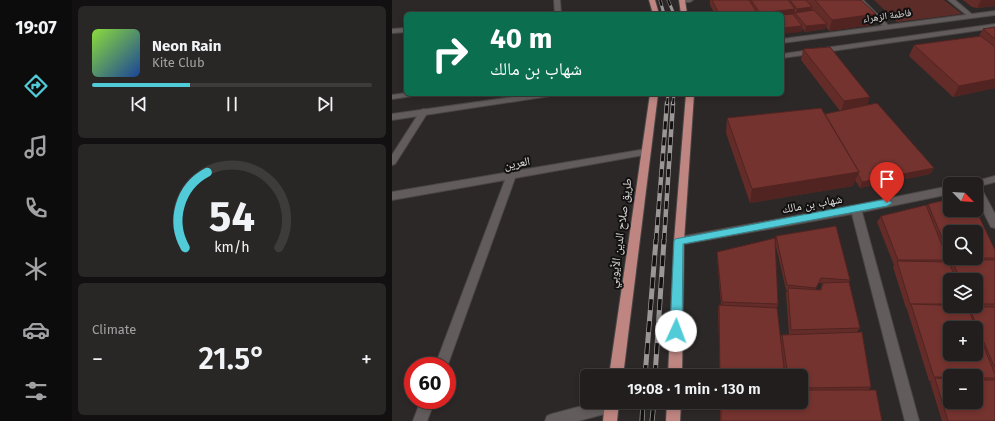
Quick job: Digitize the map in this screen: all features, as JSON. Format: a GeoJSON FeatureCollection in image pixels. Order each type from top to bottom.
{"type":"FeatureCollection","features":[{"type":"Feature","properties":{"kind":"main road"},"geometry":{"type":"LineString","coordinates":[[652,0],[655,12]]}},
{"type":"Feature","properties":{"kind":"main road"},"geometry":{"type":"LineString","coordinates":[[682,1],[684,12]]}},
{"type":"Feature","properties":{"kind":"main road","name":"طريق صلاح الدين الأيوبي"},"geometry":{"type":"LineString","coordinates":[[617,369],[646,152],[656,96]]}},
{"type":"Feature","properties":{"kind":"main road"},"geometry":{"type":"LineString","coordinates":[[675,369],[679,241],[689,96]]}},
{"type":"Feature","properties":{"kind":"main road"},"geometry":{"type":"LineString","coordinates":[[610,421],[611,409]]}},
{"type":"Feature","properties":{"kind":"main road"},"geometry":{"type":"LineString","coordinates":[[673,421],[674,409]]}},
{"type":"Feature","properties":{"kind":"street"},"geometry":{"type":"LineString","coordinates":[[557,0],[558,12]]}},
{"type":"Feature","properties":{"kind":"street"},"geometry":{"type":"LineString","coordinates":[[682,1],[690,0]]}},
{"type":"Feature","properties":{"kind":"street"},"geometry":{"type":"LineString","coordinates":[[860,0],[887,27]]}},
{"type":"Feature","properties":{"kind":"street"},"geometry":{"type":"LineString","coordinates":[[951,0],[972,16]]}},
{"type":"Feature","properties":{"kind":"street","name":"فاطمة الزهراء"},"geometry":{"type":"LineString","coordinates":[[784,41],[995,13]]}},
{"type":"Feature","properties":{"kind":"street"},"geometry":{"type":"LineString","coordinates":[[784,56],[995,26]]}},
{"type":"Feature","properties":{"kind":"street"},"geometry":{"type":"LineString","coordinates":[[392,32],[404,30]]}},
{"type":"Feature","properties":{"kind":"street"},"geometry":{"type":"LineString","coordinates":[[392,97],[404,95]]}},
{"type":"Feature","properties":{"kind":"street"},"geometry":{"type":"LineString","coordinates":[[392,116],[536,96]]}},
{"type":"Feature","properties":{"kind":"street"},"geometry":{"type":"LineString","coordinates":[[392,162],[424,112]]}},
{"type":"Feature","properties":{"kind":"street","name":"العرين"},"geometry":{"type":"LineString","coordinates":[[392,196],[646,152]]}},
{"type":"Feature","properties":{"kind":"street"},"geometry":{"type":"LineString","coordinates":[[444,357],[511,176]]}},
{"type":"Feature","properties":{"kind":"street"},"geometry":{"type":"LineString","coordinates":[[983,182],[995,179]]}},
{"type":"Feature","properties":{"kind":"street","name":"شهاب بن مالك"},"geometry":{"type":"LineString","coordinates":[[679,241],[856,209],[943,191]]}},
{"type":"Feature","properties":{"kind":"street"},"geometry":{"type":"LineString","coordinates":[[983,201],[995,224]]}},
{"type":"Feature","properties":{"kind":"street"},"geometry":{"type":"LineString","coordinates":[[856,209],[912,421]]}},
{"type":"Feature","properties":{"kind":"street"},"geometry":{"type":"LineString","coordinates":[[420,421],[425,409]]}},
{"type":"Feature","properties":{"kind":"street"},"geometry":{"type":"LineString","coordinates":[[552,421],[592,409]]}},
{"type":"Feature","properties":{"kind":"shaded area"},"geometry":{"type":"Polygon","coordinates":[[[874,0],[944,0],[962,14],[897,22],[874,0]]]}},
{"type":"Feature","properties":{"kind":"building"},"geometry":{"type":"Polygon","coordinates":[[[712,0],[749,0],[756,12],[718,12],[712,0]]]}},
{"type":"Feature","properties":{"kind":"building"},"geometry":{"type":"Polygon","coordinates":[[[751,0],[788,0],[795,9],[769,12],[759,12],[751,0]]]}},
{"type":"Feature","properties":{"kind":"building"},"geometry":{"type":"Polygon","coordinates":[[[790,0],[806,0],[812,7],[797,9],[790,0]]]}},
{"type":"Feature","properties":{"kind":"building"},"geometry":{"type":"Polygon","coordinates":[[[815,0],[861,0],[876,14],[832,20],[815,0]]]}},
{"type":"Feature","properties":{"kind":"building"},"geometry":{"type":"Polygon","coordinates":[[[814,10],[827,24],[806,26],[795,13],[814,10]]]}},
{"type":"Feature","properties":{"kind":"building"},"geometry":{"type":"Polygon","coordinates":[[[793,14],[802,26],[784,28],[784,15],[793,14]]]}},
{"type":"Feature","properties":{"kind":"building"},"geometry":{"type":"Polygon","coordinates":[[[995,27],[995,39],[983,29],[995,27]]]}},
{"type":"Feature","properties":{"kind":"building"},"geometry":{"type":"Polygon","coordinates":[[[981,36],[995,47],[995,79],[959,86],[914,45],[981,36]]]}},
{"type":"Feature","properties":{"kind":"building"},"geometry":{"type":"Polygon","coordinates":[[[830,47],[870,97],[844,101],[803,49],[830,47]]]}},
{"type":"Feature","properties":{"kind":"building"},"geometry":{"type":"Polygon","coordinates":[[[877,103],[934,168],[862,182],[858,174],[859,172],[825,114],[877,103]]]}},
{"type":"Feature","properties":{"kind":"building"},"geometry":{"type":"Polygon","coordinates":[[[821,108],[859,172],[752,189],[727,118],[821,108]]]}},
{"type":"Feature","properties":{"kind":"building"},"geometry":{"type":"Polygon","coordinates":[[[943,201],[943,217],[979,217],[995,250],[995,258],[983,258],[983,225],[943,225],[943,240],[928,204],[943,201]]]}},
{"type":"Feature","properties":{"kind":"building"},"geometry":{"type":"Polygon","coordinates":[[[926,205],[943,248],[943,260],[898,260],[881,216],[926,205]]]}},
{"type":"Feature","properties":{"kind":"building"},"geometry":{"type":"Polygon","coordinates":[[[836,226],[850,280],[821,278],[816,288],[787,285],[776,236],[836,226]]]}},
{"type":"Feature","properties":{"kind":"building"},"geometry":{"type":"Polygon","coordinates":[[[775,238],[778,304],[722,302],[717,252],[775,238]]]}},
{"type":"Feature","properties":{"kind":"building"},"geometry":{"type":"Polygon","coordinates":[[[983,260],[995,260],[995,304],[983,304],[983,273],[957,273],[954,265],[983,265],[983,260]]]}},
{"type":"Feature","properties":{"kind":"building"},"geometry":{"type":"Polygon","coordinates":[[[897,261],[943,262],[943,265],[950,265],[953,273],[943,273],[943,304],[910,304],[897,261]]]}},
{"type":"Feature","properties":{"kind":"building"},"geometry":{"type":"Polygon","coordinates":[[[849,282],[860,328],[791,330],[788,288],[821,290],[823,283],[849,282]]]}},
{"type":"Feature","properties":{"kind":"building"},"geometry":{"type":"Polygon","coordinates":[[[911,304],[943,305],[943,313],[970,313],[973,321],[943,321],[943,361],[983,361],[983,345],[995,374],[995,378],[983,378],[983,369],[943,369],[943,377],[934,377],[911,304]]]}},
{"type":"Feature","properties":{"kind":"building"},"geometry":{"type":"Polygon","coordinates":[[[719,305],[777,308],[784,369],[720,369],[719,305]]]}},
{"type":"Feature","properties":{"kind":"building"},"geometry":{"type":"Polygon","coordinates":[[[983,307],[995,307],[995,366],[983,340],[983,321],[975,321],[972,313],[983,313],[983,307]]]}},
{"type":"Feature","properties":{"kind":"building"},"geometry":{"type":"Polygon","coordinates":[[[862,332],[871,387],[808,388],[808,369],[787,369],[782,335],[862,332]]]}},
{"type":"Feature","properties":{"kind":"building"},"geometry":{"type":"Polygon","coordinates":[[[935,378],[943,379],[943,404],[935,378]]]}},
{"type":"Feature","properties":{"kind":"building"},"geometry":{"type":"Polygon","coordinates":[[[983,380],[995,380],[995,421],[948,421],[944,409],[983,409],[983,380]]]}},
{"type":"Feature","properties":{"kind":"building"},"geometry":{"type":"Polygon","coordinates":[[[808,390],[876,390],[882,421],[721,421],[721,409],[808,409],[808,390]]]}},
{"type":"Feature","properties":{"kind":"railway"},"geometry":{"type":"LineString","coordinates":[[660,0],[663,12]]}},
{"type":"Feature","properties":{"kind":"railway"},"geometry":{"type":"LineString","coordinates":[[668,0],[673,12]]}},
{"type":"Feature","properties":{"kind":"railway"},"geometry":{"type":"LineString","coordinates":[[667,104],[668,96]]}},
{"type":"Feature","properties":{"kind":"railway"},"geometry":{"type":"LineString","coordinates":[[673,104],[674,96]]}},
{"type":"Feature","properties":{"kind":"railway"},"geometry":{"type":"LineString","coordinates":[[656,241],[667,103]]}},
{"type":"Feature","properties":{"kind":"railway"},"geometry":{"type":"LineString","coordinates":[[664,241],[673,103]]}},
{"type":"Feature","properties":{"kind":"railway"},"geometry":{"type":"LineString","coordinates":[[646,369],[656,240]]}},
{"type":"Feature","properties":{"kind":"railway"},"geometry":{"type":"LineString","coordinates":[[655,369],[664,240]]}},
{"type":"Feature","properties":{"kind":"railway"},"geometry":{"type":"LineString","coordinates":[[642,421],[643,409]]}},
{"type":"Feature","properties":{"kind":"railway"},"geometry":{"type":"LineString","coordinates":[[652,421],[653,409]]}},
{"type":"Feature","properties":{"kind":"route"},"geometry":{"type":"LineString","coordinates":[[676,331],[679,241],[887,203]]}}]}
